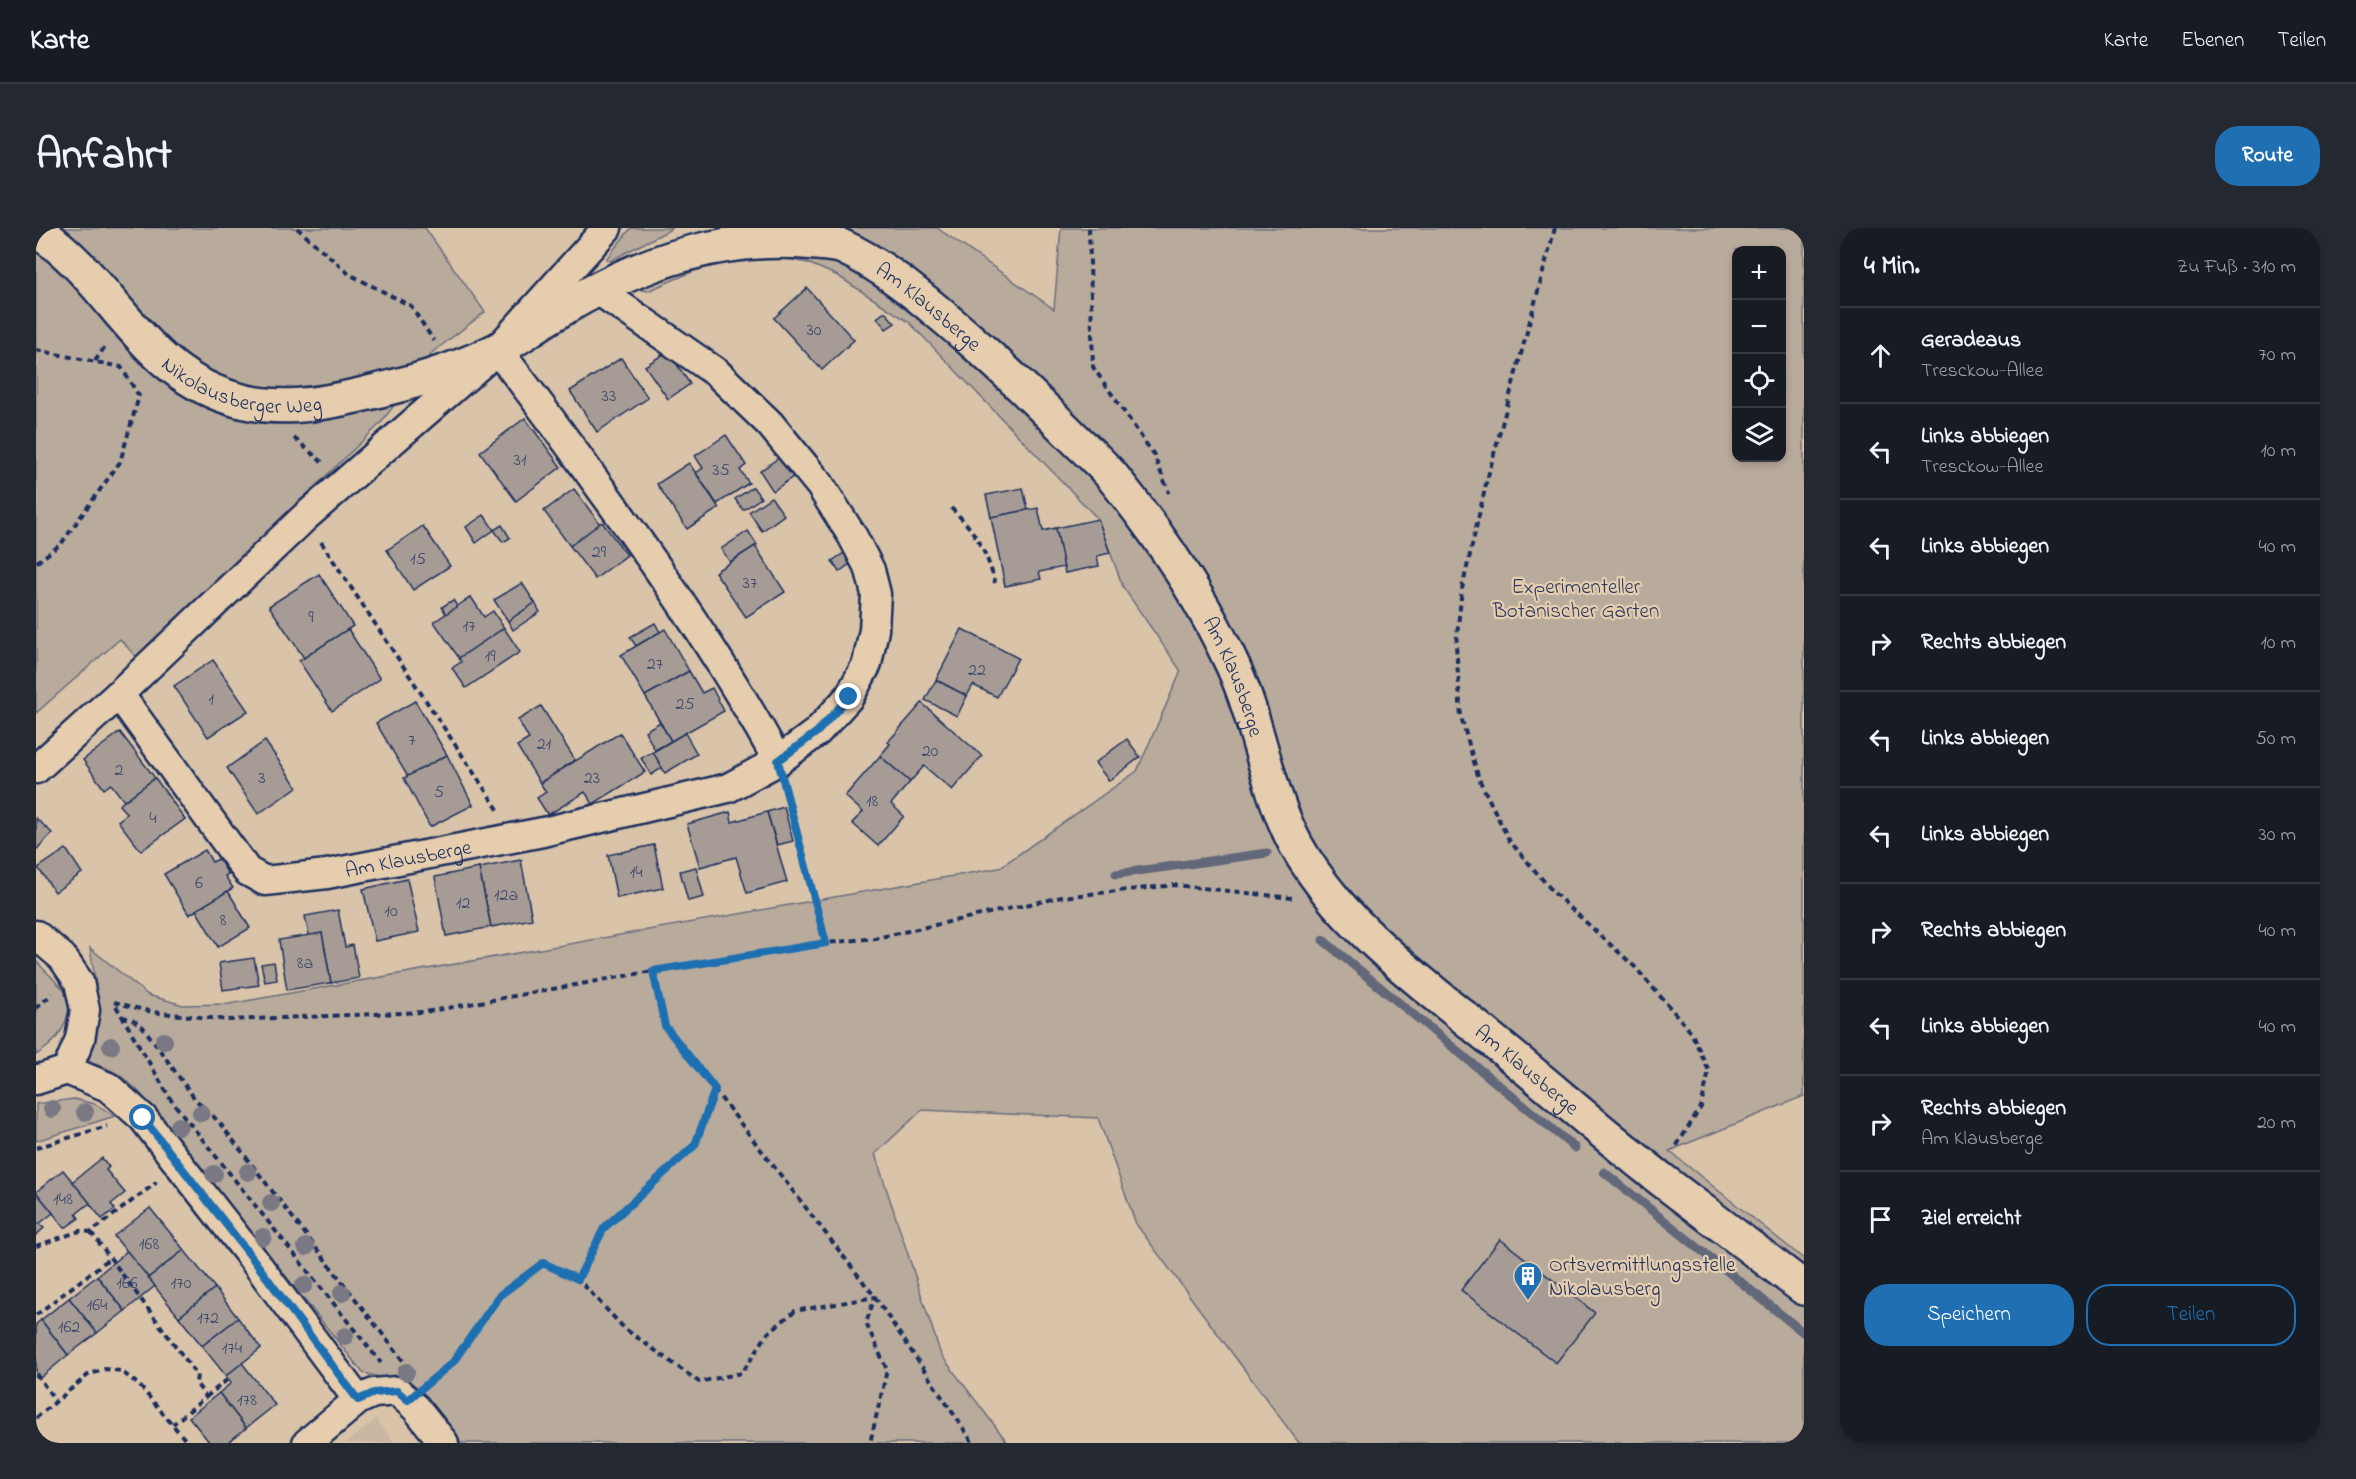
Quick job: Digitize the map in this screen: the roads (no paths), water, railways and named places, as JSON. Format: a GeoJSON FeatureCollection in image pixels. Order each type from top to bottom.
{"type":"FeatureCollection","features":[{"type":"Feature","properties":{"kind":"street"},"geometry":{"type":"LineString","coordinates":[[607,228],[497,350],[526,385],[643,547],[745,700],[778,761]]}},
{"type":"Feature","properties":{"kind":"street","name":"Am Klausberge"},"geometry":{"type":"LineString","coordinates":[[36,769],[119,694],[305,517],[497,350],[650,256],[694,238],[728,231],[763,229],[805,234],[838,244],[874,263],[909,288],[1010,374],[1109,472],[1192,587],[1236,672],[1284,819],[1296,846],[1338,904],[1410,971],[1657,1176],[1804,1288]]}},
{"type":"Feature","properties":{"kind":"street","name":"Nikolausberger Weg"},"geometry":{"type":"LineString","coordinates":[[36,230],[79,266],[132,329],[160,358],[200,386],[232,399],[255,404],[300,406],[326,403],[404,384],[452,369],[497,350]]}},
{"type":"Feature","properties":{"kind":"street","name":"Am Klausberge"},"geometry":{"type":"LineString","coordinates":[[119,694],[233,854],[247,871],[265,881],[327,874],[516,837],[728,788],[778,761],[817,732],[849,697],[867,664],[874,630],[876,594],[870,570],[853,537],[820,485],[770,424],[717,373],[595,288]]}},
{"type":"Feature","properties":{"kind":"street"},"geometry":{"type":"LineString","coordinates":[[36,935],[62,957],[79,981],[85,1010],[80,1039],[67,1070]]}},
{"type":"Feature","properties":{"kind":"street"},"geometry":{"type":"LineString","coordinates":[[36,1080],[67,1070],[108,1086],[143,1118],[253,1259],[358,1400]]}},
{"type":"Feature","properties":{"kind":"street"},"geometry":{"type":"LineString","coordinates":[[307,1443],[358,1400],[374,1393],[409,1393],[444,1443]]}},
{"type":"Feature","properties":{"kind":"waterway"},"geometry":{"type":"LineString","coordinates":[[1116,874],[1267,853]]}},
{"type":"Feature","properties":{"kind":"waterway"},"geometry":{"type":"LineString","coordinates":[[1323,940],[1575,1148]]}},
{"type":"Feature","properties":{"kind":"waterway"},"geometry":{"type":"LineString","coordinates":[[1604,1172],[1804,1333]]}},
{"type":"Feature","properties":{"kind":"place","name":"Ortsvermittlungsstelle Nikolausberg"},"geometry":{"type":"Point","coordinates":[1528,1302]}},
{"type":"Feature","properties":{"kind":"park label","name":"Experimenteller Botanischer Garten"},"geometry":{"type":"Point","coordinates":[1576,598]}}]}
